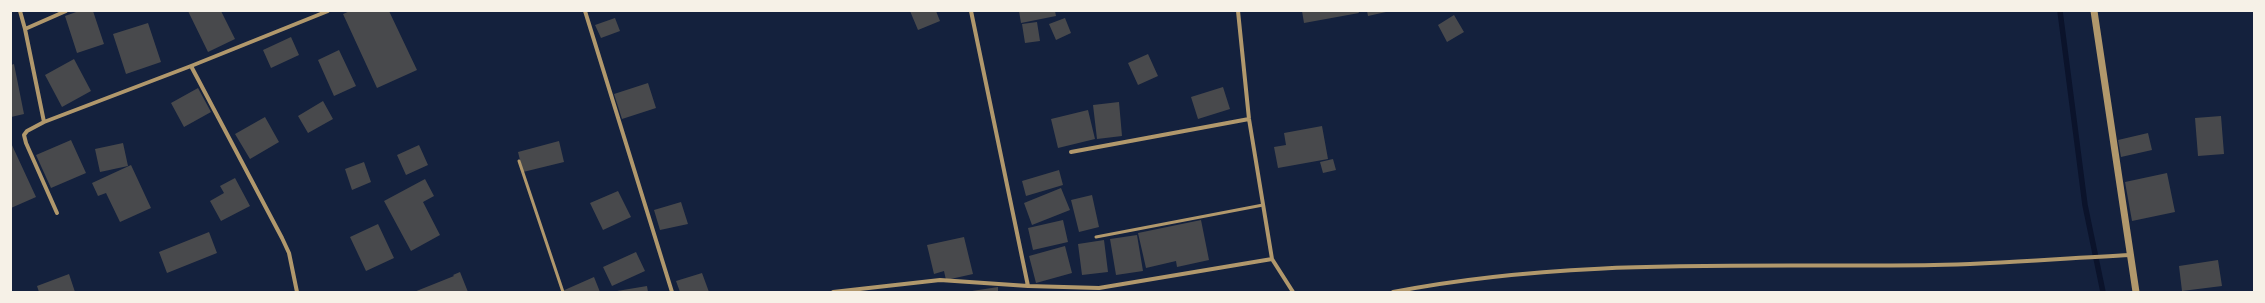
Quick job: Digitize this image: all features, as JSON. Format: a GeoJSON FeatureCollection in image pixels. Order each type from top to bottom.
{"type":"FeatureCollection","features":[{"type":"Feature","properties":{"kind":"street"},"geometry":{"type":"LineString","coordinates":[[20,11],[44,122]]}},
{"type":"Feature","properties":{"kind":"street"},"geometry":{"type":"LineString","coordinates":[[25,29],[66,11]]}},
{"type":"Feature","properties":{"kind":"street"},"geometry":{"type":"LineString","coordinates":[[57,213],[24,135],[27,131],[44,122],[191,66],[328,11]]}},
{"type":"Feature","properties":{"kind":"street"},"geometry":{"type":"LineString","coordinates":[[585,11],[672,292]]}},
{"type":"Feature","properties":{"kind":"street"},"geometry":{"type":"LineString","coordinates":[[970,11],[1028,286]]}},
{"type":"Feature","properties":{"kind":"street"},"geometry":{"type":"LineString","coordinates":[[1238,11],[1249,119],[1272,259],[1293,292]]}},
{"type":"Feature","properties":{"kind":"street"},"geometry":{"type":"LineString","coordinates":[[2094,11],[2136,292]]}},
{"type":"Feature","properties":{"kind":"street"},"geometry":{"type":"LineString","coordinates":[[191,66],[282,238],[288,253],[297,292]]}},
{"type":"Feature","properties":{"kind":"street"},"geometry":{"type":"LineString","coordinates":[[1071,152],[1249,119]]}},
{"type":"Feature","properties":{"kind":"street"},"geometry":{"type":"LineString","coordinates":[[1393,292],[1448,281],[1618,266],[1936,265],[2131,255]]}},
{"type":"Feature","properties":{"kind":"street"},"geometry":{"type":"LineString","coordinates":[[833,292],[940,280],[1028,286],[1099,288],[1272,259]]}},
{"type":"Feature","properties":{"kind":"lane"},"geometry":{"type":"LineString","coordinates":[[520,161],[563,292]]}},
{"type":"Feature","properties":{"kind":"lane"},"geometry":{"type":"LineString","coordinates":[[1096,237],[1263,205]]}},
{"type":"Feature","properties":{"kind":"building"},"geometry":{"type":"Polygon","coordinates":[[[79,11],[93,11],[104,44],[77,53],[65,16],[79,11]]]}},
{"type":"Feature","properties":{"kind":"building"},"geometry":{"type":"Polygon","coordinates":[[[188,11],[221,11],[235,39],[208,52],[188,11]]]}},
{"type":"Feature","properties":{"kind":"building"},"geometry":{"type":"Polygon","coordinates":[[[350,11],[389,11],[417,70],[377,88],[343,14],[350,11]]]}},
{"type":"Feature","properties":{"kind":"building"},"geometry":{"type":"Polygon","coordinates":[[[910,11],[936,11],[940,21],[918,30],[910,11]]]}},
{"type":"Feature","properties":{"kind":"building"},"geometry":{"type":"Polygon","coordinates":[[[1019,11],[1055,11],[1056,16],[1021,23],[1019,11]]]}},
{"type":"Feature","properties":{"kind":"building"},"geometry":{"type":"Polygon","coordinates":[[[1302,11],[1358,11],[1359,13],[1304,23],[1302,11]]]}},
{"type":"Feature","properties":{"kind":"building"},"geometry":{"type":"Polygon","coordinates":[[[1367,11],[1386,11],[1386,12],[1368,16],[1367,11]]]}},
{"type":"Feature","properties":{"kind":"building"},"geometry":{"type":"Polygon","coordinates":[[[1454,15],[1464,32],[1447,42],[1438,25],[1454,15]]]}},
{"type":"Feature","properties":{"kind":"building"},"geometry":{"type":"Polygon","coordinates":[[[615,18],[620,31],[601,38],[595,25],[615,18]]]}},
{"type":"Feature","properties":{"kind":"building"},"geometry":{"type":"Polygon","coordinates":[[[1065,18],[1071,33],[1056,40],[1049,24],[1065,18]]]}},
{"type":"Feature","properties":{"kind":"building"},"geometry":{"type":"Polygon","coordinates":[[[1037,22],[1040,41],[1025,43],[1022,24],[1037,22]]]}},
{"type":"Feature","properties":{"kind":"building"},"geometry":{"type":"Polygon","coordinates":[[[148,23],[161,62],[126,74],[113,34],[148,23]]]}},
{"type":"Feature","properties":{"kind":"building"},"geometry":{"type":"Polygon","coordinates":[[[291,37],[299,55],[271,68],[263,50],[291,37]]]}},
{"type":"Feature","properties":{"kind":"building"},"geometry":{"type":"Polygon","coordinates":[[[339,50],[356,86],[334,96],[318,60],[339,50]]]}},
{"type":"Feature","properties":{"kind":"building"},"geometry":{"type":"Polygon","coordinates":[[[1148,54],[1158,76],[1138,85],[1128,63],[1148,54]]]}},
{"type":"Feature","properties":{"kind":"building"},"geometry":{"type":"Polygon","coordinates":[[[74,59],[91,91],[62,107],[45,75],[74,59]]]}},
{"type":"Feature","properties":{"kind":"building"},"geometry":{"type":"Polygon","coordinates":[[[14,64],[24,114],[11,117],[11,65],[14,64]]]}},
{"type":"Feature","properties":{"kind":"building"},"geometry":{"type":"Polygon","coordinates":[[[648,83],[656,108],[622,119],[614,94],[648,83]]]}},
{"type":"Feature","properties":{"kind":"building"},"geometry":{"type":"Polygon","coordinates":[[[1223,87],[1230,109],[1198,119],[1191,97],[1223,87]]]}},
{"type":"Feature","properties":{"kind":"building"},"geometry":{"type":"Polygon","coordinates":[[[198,88],[211,112],[184,127],[171,103],[198,88]]]}},
{"type":"Feature","properties":{"kind":"building"},"geometry":{"type":"Polygon","coordinates":[[[323,101],[333,119],[308,133],[298,116],[323,101]]]}},
{"type":"Feature","properties":{"kind":"building"},"geometry":{"type":"Polygon","coordinates":[[[1119,102],[1122,136],[1097,139],[1093,105],[1119,102]]]}},
{"type":"Feature","properties":{"kind":"building"},"geometry":{"type":"Polygon","coordinates":[[[1088,110],[1095,139],[1058,148],[1051,119],[1088,110]]]}},
{"type":"Feature","properties":{"kind":"building"},"geometry":{"type":"Polygon","coordinates":[[[2221,116],[2224,154],[2198,156],[2195,118],[2221,116]]]}},
{"type":"Feature","properties":{"kind":"building"},"geometry":{"type":"Polygon","coordinates":[[[265,117],[279,142],[250,159],[235,134],[265,117]]]}},
{"type":"Feature","properties":{"kind":"building"},"geometry":{"type":"Polygon","coordinates":[[[1322,126],[1328,159],[1278,168],[1274,147],[1286,145],[1284,133],[1322,126]]]}},
{"type":"Feature","properties":{"kind":"building"},"geometry":{"type":"Polygon","coordinates":[[[2148,133],[2152,150],[2121,157],[2118,140],[2148,133]]]}},
{"type":"Feature","properties":{"kind":"building"},"geometry":{"type":"Polygon","coordinates":[[[71,140],[86,173],[51,188],[36,155],[71,140]]]}},
{"type":"Feature","properties":{"kind":"building"},"geometry":{"type":"Polygon","coordinates":[[[559,141],[564,162],[523,172],[518,152],[559,141]]]}},
{"type":"Feature","properties":{"kind":"building"},"geometry":{"type":"Polygon","coordinates":[[[11,143],[36,197],[11,208],[11,143]]]}},
{"type":"Feature","properties":{"kind":"building"},"geometry":{"type":"Polygon","coordinates":[[[123,143],[128,166],[100,172],[95,149],[123,143]]]}},
{"type":"Feature","properties":{"kind":"building"},"geometry":{"type":"Polygon","coordinates":[[[419,145],[428,165],[406,175],[397,155],[419,145]]]}},
{"type":"Feature","properties":{"kind":"building"},"geometry":{"type":"Polygon","coordinates":[[[1333,159],[1336,170],[1323,173],[1320,162],[1333,159]]]}},
{"type":"Feature","properties":{"kind":"building"},"geometry":{"type":"Polygon","coordinates":[[[364,162],[371,182],[352,190],[345,169],[364,162]]]}},
{"type":"Feature","properties":{"kind":"building"},"geometry":{"type":"Polygon","coordinates":[[[131,165],[151,208],[120,222],[106,193],[98,196],[92,183],[131,165]]]}},
{"type":"Feature","properties":{"kind":"building"},"geometry":{"type":"Polygon","coordinates":[[[1059,170],[1063,185],[1026,196],[1022,181],[1059,170]]]}},
{"type":"Feature","properties":{"kind":"building"},"geometry":{"type":"Polygon","coordinates":[[[2167,173],[2175,212],[2132,221],[2125,182],[2167,173]]]}},
{"type":"Feature","properties":{"kind":"building"},"geometry":{"type":"Polygon","coordinates":[[[235,178],[250,206],[221,221],[210,201],[224,193],[220,186],[235,178]]]}},
{"type":"Feature","properties":{"kind":"building"},"geometry":{"type":"Polygon","coordinates":[[[425,179],[434,196],[423,202],[440,235],[411,251],[384,201],[425,179]]]}},
{"type":"Feature","properties":{"kind":"building"},"geometry":{"type":"Polygon","coordinates":[[[1061,188],[1070,210],[1032,225],[1024,203],[1061,188]]]}},
{"type":"Feature","properties":{"kind":"building"},"geometry":{"type":"Polygon","coordinates":[[[618,191],[631,217],[603,230],[590,203],[618,191]]]}},
{"type":"Feature","properties":{"kind":"building"},"geometry":{"type":"Polygon","coordinates":[[[1092,195],[1099,227],[1079,232],[1071,200],[1092,195]]]}},
{"type":"Feature","properties":{"kind":"building"},"geometry":{"type":"Polygon","coordinates":[[[681,202],[688,224],[660,230],[654,210],[681,202]]]}},
{"type":"Feature","properties":{"kind":"building"},"geometry":{"type":"Polygon","coordinates":[[[1063,220],[1068,242],[1033,250],[1028,228],[1063,220]]]}},
{"type":"Feature","properties":{"kind":"building"},"geometry":{"type":"Polygon","coordinates":[[[1201,220],[1209,260],[1177,267],[1176,261],[1146,268],[1138,233],[1201,220]]]}},
{"type":"Feature","properties":{"kind":"building"},"geometry":{"type":"Polygon","coordinates":[[[378,224],[394,258],[366,271],[350,237],[378,224]]]}},
{"type":"Feature","properties":{"kind":"building"},"geometry":{"type":"Polygon","coordinates":[[[209,232],[217,253],[167,273],[159,252],[209,232]]]}},
{"type":"Feature","properties":{"kind":"building"},"geometry":{"type":"Polygon","coordinates":[[[1137,235],[1143,271],[1116,275],[1110,239],[1137,235]]]}},
{"type":"Feature","properties":{"kind":"building"},"geometry":{"type":"Polygon","coordinates":[[[964,237],[973,274],[946,280],[944,271],[934,274],[927,245],[964,237]]]}},
{"type":"Feature","properties":{"kind":"building"},"geometry":{"type":"Polygon","coordinates":[[[1104,240],[1108,272],[1082,275],[1078,244],[1104,240]]]}},
{"type":"Feature","properties":{"kind":"building"},"geometry":{"type":"Polygon","coordinates":[[[1065,246],[1072,273],[1036,283],[1029,256],[1065,246]]]}},
{"type":"Feature","properties":{"kind":"building"},"geometry":{"type":"Polygon","coordinates":[[[636,252],[645,271],[612,286],[603,267],[636,252]]]}},
{"type":"Feature","properties":{"kind":"building"},"geometry":{"type":"Polygon","coordinates":[[[2218,260],[2222,286],[2182,291],[2179,266],[2218,260]]]}},
{"type":"Feature","properties":{"kind":"building"},"geometry":{"type":"Polygon","coordinates":[[[460,272],[468,292],[414,292],[454,276],[453,275],[460,272]]]}},
{"type":"Feature","properties":{"kind":"building"},"geometry":{"type":"Polygon","coordinates":[[[702,273],[709,292],[680,292],[676,281],[702,273]]]}},
{"type":"Feature","properties":{"kind":"building"},"geometry":{"type":"Polygon","coordinates":[[[69,274],[75,292],[39,292],[37,286],[69,274]]]}},
{"type":"Feature","properties":{"kind":"building"},"geometry":{"type":"Polygon","coordinates":[[[594,277],[600,292],[560,292],[594,277]]]}},
{"type":"Feature","properties":{"kind":"building"},"geometry":{"type":"Polygon","coordinates":[[[647,286],[648,292],[617,292],[617,291],[647,286]]]}},
{"type":"Feature","properties":{"kind":"building"},"geometry":{"type":"Polygon","coordinates":[[[998,287],[998,292],[972,292],[972,291],[998,287]]]}},
{"type":"Feature","properties":{"kind":"waterway"},"geometry":{"type":"LineString","coordinates":[[2060,11],[2085,205],[2103,292]]}}]}
